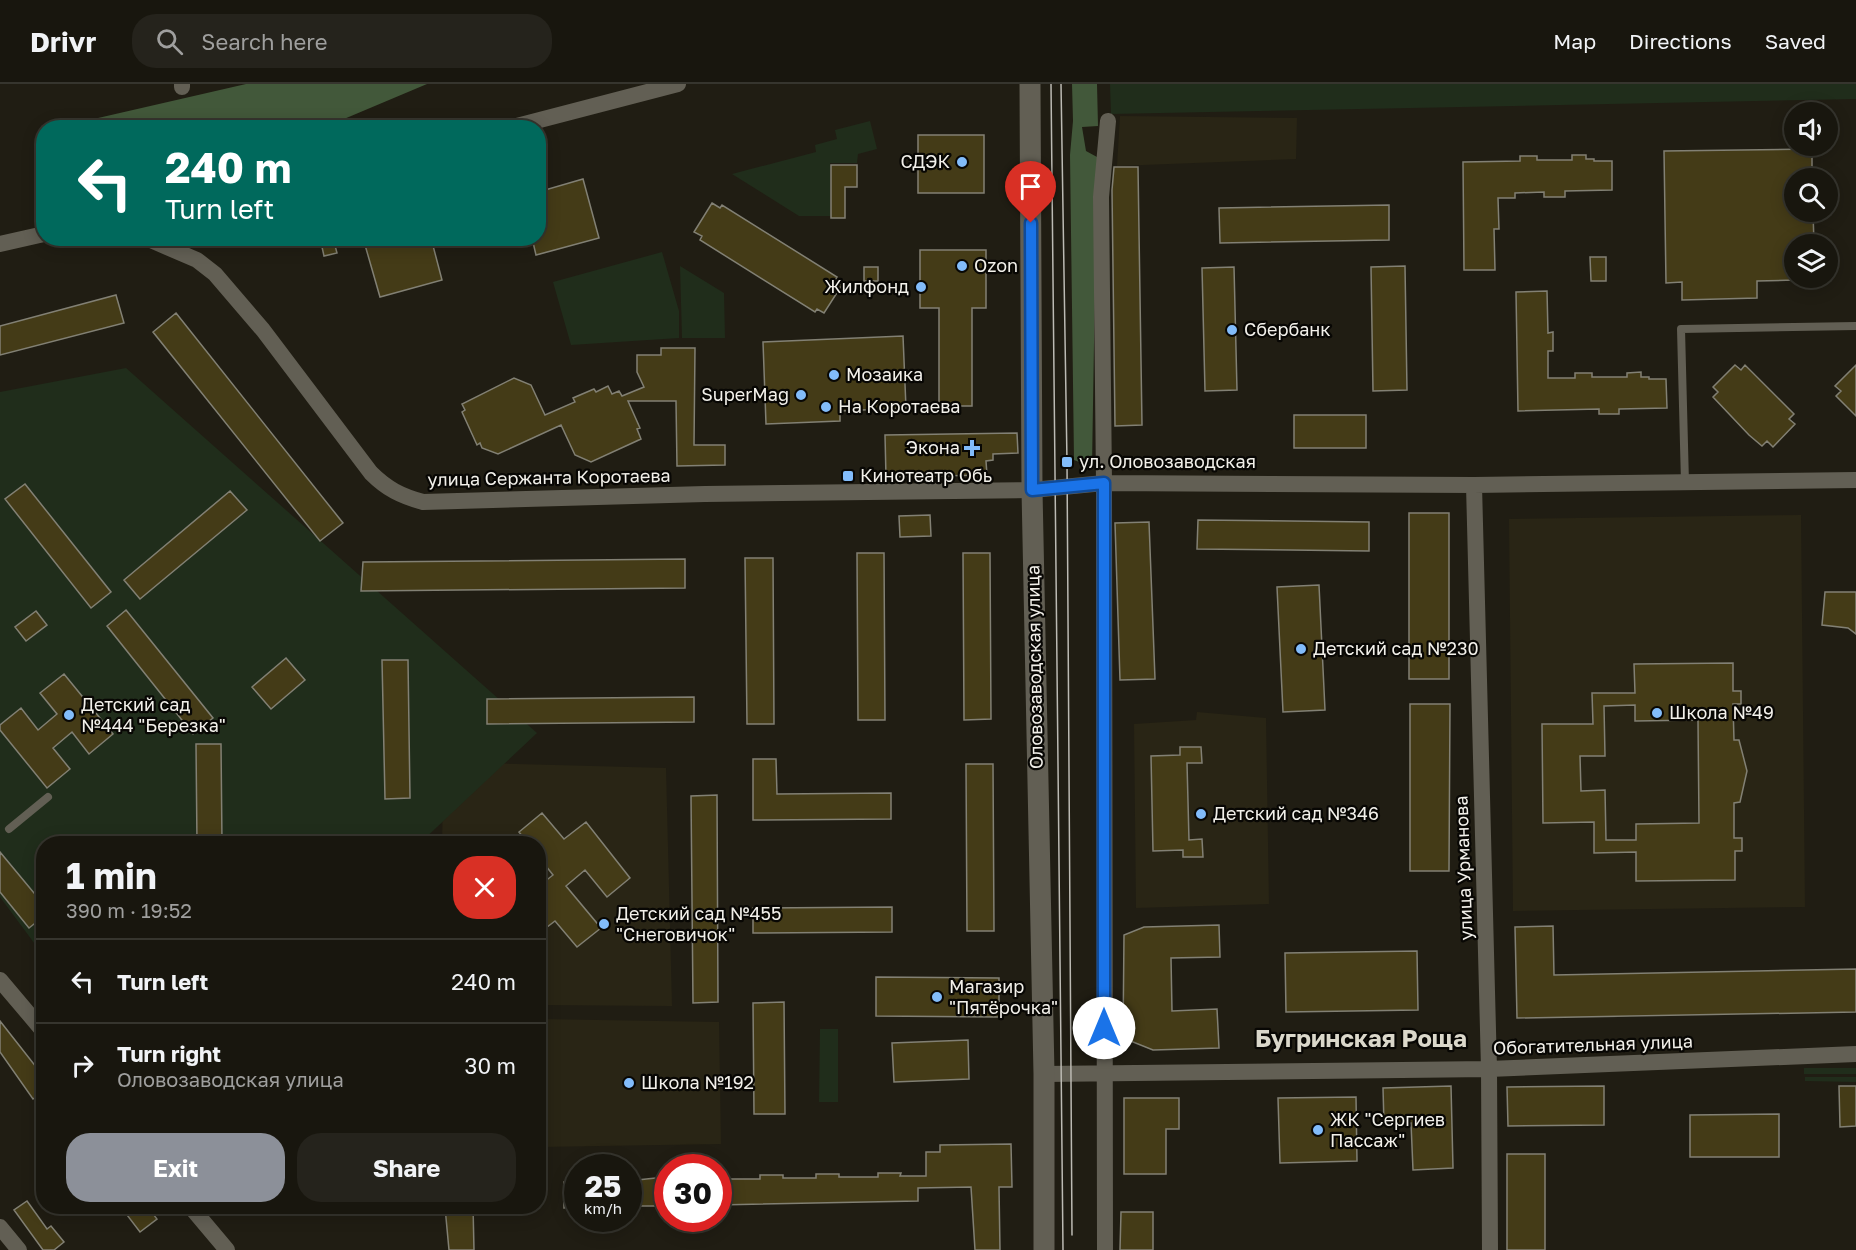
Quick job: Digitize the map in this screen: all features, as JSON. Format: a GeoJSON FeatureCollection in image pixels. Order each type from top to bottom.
{"type":"FeatureCollection","features":[{"type":"Feature","properties":{"kind":"street","name":"Оловозаводская улица"},"geometry":{"type":"LineString","coordinates":[[1030,84],[1032,490],[1044,1074],[1044,1250]]}},
{"type":"Feature","properties":{"kind":"street"},"geometry":{"type":"LineString","coordinates":[[540,120],[673,85]]}},
{"type":"Feature","properties":{"kind":"street"},"geometry":{"type":"LineString","coordinates":[[1105,1250],[1104,483],[1101,197],[1108,121]]}},
{"type":"Feature","properties":{"kind":"street"},"geometry":{"type":"LineString","coordinates":[[0,244],[36,236]]}},
{"type":"Feature","properties":{"kind":"street","name":"улица Сержанта Коротаева"},"geometry":{"type":"LineString","coordinates":[[165,246],[197,260],[215,274],[263,330],[370,473],[393,492],[423,502],[705,494],[1032,490],[1104,483],[1473,485],[1856,480]]}},
{"type":"Feature","properties":{"kind":"street","name":"улица Урманова"},"geometry":{"type":"LineString","coordinates":[[1473,485],[1489,1069],[1490,1250]]}},
{"type":"Feature","properties":{"kind":"street"},"geometry":{"type":"LineString","coordinates":[[0,980],[36,1023]]}},
{"type":"Feature","properties":{"kind":"street","name":"Обогатительная улица"},"geometry":{"type":"LineString","coordinates":[[1044,1074],[1489,1069],[1856,1053]]}},
{"type":"Feature","properties":{"kind":"street"},"geometry":{"type":"LineString","coordinates":[[197,1214],[227,1250]]}},
{"type":"Feature","properties":{"kind":"street"},"geometry":{"type":"LineString","coordinates":[[0,1227],[19,1250]]}},
{"type":"Feature","properties":{"kind":"lane"},"geometry":{"type":"LineString","coordinates":[[1685,483],[1681,329],[1856,327]]}},
{"type":"Feature","properties":{"kind":"lane"},"geometry":{"type":"LineString","coordinates":[[9,829],[48,797]]}},
{"type":"Feature","properties":{"kind":"shaded area"},"geometry":{"type":"Polygon","coordinates":[[[1120,116],[1297,118],[1296,159],[1117,166],[1120,116]]]}},
{"type":"Feature","properties":{"kind":"shaded area","name":"Школа №49"},"geometry":{"type":"Polygon","coordinates":[[[1801,515],[1805,907],[1513,911],[1509,519],[1801,515]]]}},
{"type":"Feature","properties":{"kind":"shaded area","name":"Детский сад №346"},"geometry":{"type":"Polygon","coordinates":[[[1197,712],[1266,718],[1269,904],[1136,908],[1134,724],[1196,720],[1197,712]]]}},
{"type":"Feature","properties":{"kind":"shaded area","name":"Детский сад №455 \"Снеговичок\""},"geometry":{"type":"Polygon","coordinates":[[[444,762],[666,768],[672,1006],[546,1005],[546,836],[442,836],[444,762]]]}},
{"type":"Feature","properties":{"kind":"shaded area","name":"Школа №192"},"geometry":{"type":"Polygon","coordinates":[[[546,1019],[719,1022],[721,1144],[546,1147],[546,1019]]]}},
{"type":"Feature","properties":{"kind":"green space"},"geometry":{"type":"Polygon","coordinates":[[[246,84],[427,84],[342,120],[89,120],[246,84]]]}},
{"type":"Feature","properties":{"kind":"green space"},"geometry":{"type":"Polygon","coordinates":[[[1072,84],[1097,84],[1098,126],[1082,127],[1086,151],[1097,157],[1092,467],[1074,460],[1070,155],[1073,121],[1072,84]]]}},
{"type":"Feature","properties":{"kind":"green space"},"geometry":{"type":"Polygon","coordinates":[[[1110,84],[1856,84],[1856,99],[1111,114],[1110,84]]]}},
{"type":"Feature","properties":{"kind":"green space"},"geometry":{"type":"Polygon","coordinates":[[[870,121],[877,149],[858,154],[857,163],[830,163],[830,216],[799,216],[732,174],[816,152],[815,145],[837,139],[835,130],[870,121]]]}},
{"type":"Feature","properties":{"kind":"green space"},"geometry":{"type":"Polygon","coordinates":[[[662,252],[679,311],[679,338],[571,345],[553,282],[662,252]]]}},
{"type":"Feature","properties":{"kind":"green space"},"geometry":{"type":"Polygon","coordinates":[[[680,266],[724,293],[725,338],[682,338],[680,266]]]}},
{"type":"Feature","properties":{"kind":"green space"},"geometry":{"type":"Polygon","coordinates":[[[126,368],[537,733],[427,836],[36,836],[36,946],[0,897],[0,392],[126,368]]]}},
{"type":"Feature","properties":{"kind":"green space"},"geometry":{"type":"Polygon","coordinates":[[[820,1029],[838,1029],[838,1102],[819,1102],[820,1029]]]}},
{"type":"Feature","properties":{"kind":"green space"},"geometry":{"type":"Polygon","coordinates":[[[1804,1068],[1856,1068],[1856,1074],[1804,1074],[1804,1068]]]}},
{"type":"Feature","properties":{"kind":"green space"},"geometry":{"type":"Polygon","coordinates":[[[1805,1077],[1856,1077],[1856,1082],[1805,1081],[1805,1077]]]}},
{"type":"Feature","properties":{"kind":"building"},"geometry":{"type":"Polygon","coordinates":[[[918,135],[984,135],[984,193],[918,193],[918,135]]]}},
{"type":"Feature","properties":{"kind":"building"},"geometry":{"type":"Polygon","coordinates":[[[1784,149],[1784,156],[1812,156],[1812,168],[1784,168],[1784,222],[1813,222],[1814,234],[1784,234],[1784,280],[1757,281],[1757,298],[1682,300],[1682,282],[1666,283],[1664,151],[1784,149]]]}},
{"type":"Feature","properties":{"kind":"building"},"geometry":{"type":"Polygon","coordinates":[[[1572,155],[1586,155],[1586,159],[1594,159],[1594,161],[1612,161],[1612,190],[1565,191],[1565,197],[1544,197],[1544,192],[1515,193],[1515,198],[1498,198],[1499,229],[1494,229],[1495,270],[1464,270],[1463,162],[1520,161],[1520,156],[1537,156],[1537,160],[1572,160],[1572,155]]]}},
{"type":"Feature","properties":{"kind":"building"},"geometry":{"type":"Polygon","coordinates":[[[831,165],[857,165],[857,187],[845,187],[845,218],[831,218],[831,165]]]}},
{"type":"Feature","properties":{"kind":"building"},"geometry":{"type":"Polygon","coordinates":[[[1114,167],[1138,167],[1142,425],[1115,426],[1112,190],[1114,167]]]}},
{"type":"Feature","properties":{"kind":"building"},"geometry":{"type":"Polygon","coordinates":[[[583,179],[599,238],[536,255],[534,246],[546,246],[546,190],[583,179]]]}},
{"type":"Feature","properties":{"kind":"building"},"geometry":{"type":"Polygon","coordinates":[[[712,203],[720,208],[722,205],[837,277],[835,280],[842,285],[824,313],[817,309],[815,312],[700,240],[702,236],[694,232],[712,203]]]}},
{"type":"Feature","properties":{"kind":"building"},"geometry":{"type":"Polygon","coordinates":[[[1389,205],[1389,240],[1220,243],[1219,208],[1389,205]]]}},
{"type":"Feature","properties":{"kind":"building"},"geometry":{"type":"Polygon","coordinates":[[[322,246],[335,246],[337,253],[324,256],[322,246]]]}},
{"type":"Feature","properties":{"kind":"building"},"geometry":{"type":"Polygon","coordinates":[[[365,246],[433,246],[442,280],[380,297],[365,246]]]}},
{"type":"Feature","properties":{"kind":"building"},"geometry":{"type":"Polygon","coordinates":[[[920,250],[986,250],[986,308],[972,308],[972,406],[939,406],[939,308],[920,308],[920,250]]]}},
{"type":"Feature","properties":{"kind":"building"},"geometry":{"type":"Polygon","coordinates":[[[1590,257],[1606,257],[1606,281],[1591,281],[1590,257]]]}},
{"type":"Feature","properties":{"kind":"building"},"geometry":{"type":"Polygon","coordinates":[[[1405,266],[1407,390],[1373,391],[1371,267],[1405,266]]]}},
{"type":"Feature","properties":{"kind":"building"},"geometry":{"type":"Polygon","coordinates":[[[864,267],[878,267],[878,281],[864,281],[864,267]]]}},
{"type":"Feature","properties":{"kind":"building"},"geometry":{"type":"Polygon","coordinates":[[[1234,267],[1237,390],[1205,391],[1202,268],[1234,267]]]}},
{"type":"Feature","properties":{"kind":"building"},"geometry":{"type":"Polygon","coordinates":[[[1547,291],[1548,333],[1553,332],[1553,351],[1548,351],[1548,378],[1575,378],[1575,373],[1592,373],[1592,377],[1627,377],[1627,373],[1641,372],[1641,377],[1666,379],[1667,408],[1619,409],[1619,414],[1599,414],[1599,409],[1518,411],[1516,292],[1547,291]]]}},
{"type":"Feature","properties":{"kind":"building"},"geometry":{"type":"Polygon","coordinates":[[[116,295],[124,323],[0,355],[0,326],[116,295]]]}},
{"type":"Feature","properties":{"kind":"building"},"geometry":{"type":"Polygon","coordinates":[[[176,313],[343,523],[320,541],[153,332],[176,313]]]}},
{"type":"Feature","properties":{"kind":"building","name":"Мозаика"},"geometry":{"type":"Polygon","coordinates":[[[903,336],[906,408],[840,411],[840,421],[766,424],[763,342],[903,336]]]}},
{"type":"Feature","properties":{"kind":"building"},"geometry":{"type":"Polygon","coordinates":[[[661,348],[695,348],[694,445],[725,445],[725,465],[677,466],[676,401],[628,401],[640,428],[637,429],[641,439],[591,462],[575,455],[561,425],[498,454],[482,448],[480,443],[477,445],[462,412],[465,410],[462,404],[514,378],[531,385],[545,415],[575,402],[573,398],[594,389],[596,392],[608,386],[612,394],[619,391],[622,396],[644,387],[637,372],[637,355],[661,355],[661,348]]]}},
{"type":"Feature","properties":{"kind":"building"},"geometry":{"type":"Polygon","coordinates":[[[1735,365],[1741,370],[1745,365],[1794,414],[1789,419],[1795,424],[1773,447],[1767,441],[1762,446],[1713,397],[1718,392],[1713,387],[1735,365]]]}},
{"type":"Feature","properties":{"kind":"building"},"geometry":{"type":"Polygon","coordinates":[[[1856,365],[1856,416],[1836,396],[1841,391],[1835,386],[1856,365]]]}},
{"type":"Feature","properties":{"kind":"building"},"geometry":{"type":"Polygon","coordinates":[[[1294,415],[1366,415],[1366,448],[1294,448],[1294,415]]]}},
{"type":"Feature","properties":{"kind":"building"},"geometry":{"type":"Polygon","coordinates":[[[1017,433],[1018,453],[993,454],[993,460],[986,461],[987,475],[886,477],[885,435],[1017,433]]]}},
{"type":"Feature","properties":{"kind":"building"},"geometry":{"type":"Polygon","coordinates":[[[25,484],[111,592],[91,608],[5,499],[25,484]]]}},
{"type":"Feature","properties":{"kind":"building"},"geometry":{"type":"Polygon","coordinates":[[[230,491],[247,510],[140,599],[124,580],[230,491]]]}},
{"type":"Feature","properties":{"kind":"building"},"geometry":{"type":"Polygon","coordinates":[[[1409,513],[1449,513],[1449,679],[1409,679],[1409,513]]]}},
{"type":"Feature","properties":{"kind":"building"},"geometry":{"type":"Polygon","coordinates":[[[930,515],[931,536],[900,537],[899,516],[930,515]]]}},
{"type":"Feature","properties":{"kind":"building"},"geometry":{"type":"Polygon","coordinates":[[[1198,520],[1369,522],[1369,551],[1197,549],[1198,520]]]}},
{"type":"Feature","properties":{"kind":"building"},"geometry":{"type":"Polygon","coordinates":[[[1149,522],[1155,679],[1120,680],[1115,523],[1149,522]]]}},
{"type":"Feature","properties":{"kind":"building"},"geometry":{"type":"Polygon","coordinates":[[[857,553],[884,553],[885,720],[858,720],[857,553]]]}},
{"type":"Feature","properties":{"kind":"building"},"geometry":{"type":"Polygon","coordinates":[[[963,553],[990,553],[991,719],[964,720],[963,553]]]}},
{"type":"Feature","properties":{"kind":"building"},"geometry":{"type":"Polygon","coordinates":[[[745,558],[773,558],[774,724],[747,724],[745,558]]]}},
{"type":"Feature","properties":{"kind":"building"},"geometry":{"type":"Polygon","coordinates":[[[685,559],[685,588],[361,591],[363,562],[685,559]]]}},
{"type":"Feature","properties":{"kind":"building","name":"Детский сад №230"},"geometry":{"type":"Polygon","coordinates":[[[1319,585],[1325,710],[1283,712],[1277,587],[1319,585]]]}},
{"type":"Feature","properties":{"kind":"building"},"geometry":{"type":"Polygon","coordinates":[[[1825,592],[1856,592],[1856,634],[1848,628],[1822,625],[1825,592]]]}},
{"type":"Feature","properties":{"kind":"building"},"geometry":{"type":"Polygon","coordinates":[[[126,610],[213,718],[193,734],[107,626],[126,610]]]}},
{"type":"Feature","properties":{"kind":"building"},"geometry":{"type":"Polygon","coordinates":[[[36,611],[47,625],[26,641],[15,627],[36,611]]]}},
{"type":"Feature","properties":{"kind":"building"},"geometry":{"type":"Polygon","coordinates":[[[286,658],[305,680],[271,709],[252,687],[286,658]]]}},
{"type":"Feature","properties":{"kind":"building"},"geometry":{"type":"Polygon","coordinates":[[[382,660],[408,660],[410,798],[385,799],[382,660]]]}},
{"type":"Feature","properties":{"kind":"building"},"geometry":{"type":"Polygon","coordinates":[[[1733,663],[1733,691],[1741,691],[1741,704],[1733,704],[1734,740],[1739,740],[1747,771],[1740,802],[1734,803],[1734,838],[1742,838],[1742,851],[1735,851],[1735,880],[1636,881],[1636,852],[1594,853],[1594,822],[1543,823],[1542,724],[1593,724],[1592,693],[1635,693],[1634,664],[1733,663]],[[1635,705],[1604,706],[1605,756],[1580,756],[1581,791],[1605,790],[1606,840],[1636,840],[1636,824],[1699,823],[1698,720],[1635,721],[1635,705]]]}},
{"type":"Feature","properties":{"kind":"building"},"geometry":{"type":"Polygon","coordinates":[[[64,674],[113,734],[89,754],[72,732],[53,748],[70,769],[47,788],[0,730],[0,725],[21,708],[38,730],[57,714],[40,693],[64,674]]]}},
{"type":"Feature","properties":{"kind":"building"},"geometry":{"type":"Polygon","coordinates":[[[694,697],[694,722],[487,724],[487,699],[694,697]]]}},
{"type":"Feature","properties":{"kind":"building"},"geometry":{"type":"Polygon","coordinates":[[[1410,704],[1450,704],[1449,871],[1410,871],[1410,704]]]}},
{"type":"Feature","properties":{"kind":"building"},"geometry":{"type":"Polygon","coordinates":[[[196,744],[221,744],[222,836],[197,836],[196,744]]]}},
{"type":"Feature","properties":{"kind":"building"},"geometry":{"type":"Polygon","coordinates":[[[1180,747],[1201,747],[1202,763],[1187,763],[1189,840],[1202,839],[1203,857],[1183,857],[1183,850],[1153,851],[1151,756],[1180,755],[1180,747]]]}},
{"type":"Feature","properties":{"kind":"building"},"geometry":{"type":"Polygon","coordinates":[[[753,759],[776,759],[777,794],[891,793],[891,819],[753,820],[753,759]]]}},
{"type":"Feature","properties":{"kind":"building"},"geometry":{"type":"Polygon","coordinates":[[[966,764],[993,764],[994,931],[967,931],[966,764]]]}},
{"type":"Feature","properties":{"kind":"building"},"geometry":{"type":"Polygon","coordinates":[[[717,795],[718,1002],[693,1003],[691,796],[717,795]]]}},
{"type":"Feature","properties":{"kind":"building"},"geometry":{"type":"Polygon","coordinates":[[[542,813],[564,839],[586,822],[630,878],[607,897],[585,870],[566,886],[601,928],[577,947],[555,921],[546,928],[546,881],[553,875],[546,866],[546,836],[522,836],[519,832],[542,813]]]}},
{"type":"Feature","properties":{"kind":"building"},"geometry":{"type":"Polygon","coordinates":[[[0,852],[36,895],[36,922],[29,928],[0,892],[0,852]]]}},
{"type":"Feature","properties":{"kind":"building"},"geometry":{"type":"Polygon","coordinates":[[[892,907],[892,932],[753,933],[753,908],[892,907]]]}},
{"type":"Feature","properties":{"kind":"building"},"geometry":{"type":"Polygon","coordinates":[[[1219,925],[1220,957],[1171,958],[1172,1011],[1217,1009],[1219,1048],[1153,1050],[1123,1038],[1124,935],[1144,927],[1219,925]]]}},
{"type":"Feature","properties":{"kind":"building"},"geometry":{"type":"Polygon","coordinates":[[[1553,926],[1554,975],[1856,969],[1856,1012],[1517,1018],[1515,927],[1553,926]]]}},
{"type":"Feature","properties":{"kind":"building"},"geometry":{"type":"Polygon","coordinates":[[[1417,951],[1418,1010],[1286,1012],[1285,953],[1417,951]]]}},
{"type":"Feature","properties":{"kind":"building","name":"Магазир \"Пятёрочка\""},"geometry":{"type":"Polygon","coordinates":[[[876,977],[999,978],[999,1017],[876,1016],[876,977]]]}},
{"type":"Feature","properties":{"kind":"building"},"geometry":{"type":"Polygon","coordinates":[[[784,1002],[785,1114],[754,1114],[753,1003],[784,1002]]]}},
{"type":"Feature","properties":{"kind":"building"},"geometry":{"type":"Polygon","coordinates":[[[0,1021],[36,1067],[36,1097],[33,1099],[0,1052],[0,1021]]]}},
{"type":"Feature","properties":{"kind":"building"},"geometry":{"type":"Polygon","coordinates":[[[968,1040],[969,1079],[894,1082],[892,1043],[968,1040]]]}},
{"type":"Feature","properties":{"kind":"building"},"geometry":{"type":"Polygon","coordinates":[[[1451,1086],[1453,1168],[1413,1170],[1411,1123],[1384,1124],[1383,1088],[1451,1086]]]}},
{"type":"Feature","properties":{"kind":"building"},"geometry":{"type":"Polygon","coordinates":[[[1604,1086],[1604,1125],[1508,1126],[1507,1087],[1604,1086]]]}},
{"type":"Feature","properties":{"kind":"building"},"geometry":{"type":"Polygon","coordinates":[[[1839,1086],[1856,1086],[1856,1126],[1840,1127],[1839,1086]]]}},
{"type":"Feature","properties":{"kind":"building","name":"ЖК \"Сергиев Пассаж\""},"geometry":{"type":"Polygon","coordinates":[[[1356,1097],[1357,1161],[1280,1163],[1278,1098],[1356,1097]]]}},
{"type":"Feature","properties":{"kind":"building"},"geometry":{"type":"Polygon","coordinates":[[[1124,1098],[1179,1098],[1179,1129],[1166,1129],[1166,1174],[1124,1174],[1124,1098]]]}},
{"type":"Feature","properties":{"kind":"building"},"geometry":{"type":"Polygon","coordinates":[[[1779,1114],[1779,1157],[1690,1157],[1690,1115],[1779,1114]]]}},
{"type":"Feature","properties":{"kind":"building"},"geometry":{"type":"Polygon","coordinates":[[[1011,1144],[1012,1187],[999,1187],[1000,1250],[975,1250],[971,1187],[918,1188],[918,1201],[732,1205],[732,1179],[760,1179],[760,1175],[816,1178],[816,1174],[839,1174],[839,1177],[878,1177],[878,1173],[926,1176],[926,1152],[940,1152],[940,1145],[1011,1144]]]}},
{"type":"Feature","properties":{"kind":"building"},"geometry":{"type":"Polygon","coordinates":[[[1507,1154],[1545,1154],[1545,1250],[1507,1250],[1507,1154]]]}},
{"type":"Feature","properties":{"kind":"building"},"geometry":{"type":"Polygon","coordinates":[[[654,1178],[654,1206],[642,1206],[642,1179],[654,1178]]]}},
{"type":"Feature","properties":{"kind":"building"},"geometry":{"type":"Polygon","coordinates":[[[27,1201],[47,1229],[51,1226],[64,1242],[54,1250],[43,1250],[14,1210],[27,1201]]]}},
{"type":"Feature","properties":{"kind":"building"},"geometry":{"type":"Polygon","coordinates":[[[1121,1212],[1153,1212],[1153,1250],[1120,1250],[1121,1212]]]}},
{"type":"Feature","properties":{"kind":"building"},"geometry":{"type":"Polygon","coordinates":[[[153,1214],[157,1219],[140,1232],[127,1215],[153,1214]]]}},
{"type":"Feature","properties":{"kind":"building"},"geometry":{"type":"Polygon","coordinates":[[[446,1214],[473,1214],[474,1250],[449,1250],[446,1214]]]}},
{"type":"Feature","properties":{"kind":"tram line"},"geometry":{"type":"LineString","coordinates":[[1051,84],[1063,1250]]}},
{"type":"Feature","properties":{"kind":"tram line"},"geometry":{"type":"LineString","coordinates":[[1061,84],[1067,462],[1072,1235]]}},
{"type":"Feature","properties":{"kind":"place","name":"СДЭК"},"geometry":{"type":"Point","coordinates":[962,162]}},
{"type":"Feature","properties":{"kind":"place","name":"Ozon"},"geometry":{"type":"Point","coordinates":[962,266]}},
{"type":"Feature","properties":{"kind":"place","name":"Жилфонд"},"geometry":{"type":"Point","coordinates":[921,287]}},
{"type":"Feature","properties":{"kind":"place","name":"Сбербанк"},"geometry":{"type":"Point","coordinates":[1232,330]}},
{"type":"Feature","properties":{"kind":"place","name":"Мозаика"},"geometry":{"type":"Point","coordinates":[834,375]}},
{"type":"Feature","properties":{"kind":"place","name":"SuperMag"},"geometry":{"type":"Point","coordinates":[801,395]}},
{"type":"Feature","properties":{"kind":"place","name":"На Коротаева"},"geometry":{"type":"Point","coordinates":[826,407]}},
{"type":"Feature","properties":{"kind":"place","name":"Экона"},"geometry":{"type":"Point","coordinates":[972,448]}},
{"type":"Feature","properties":{"kind":"place","name":"ул. Оловозаводская"},"geometry":{"type":"Point","coordinates":[1067,462]}},
{"type":"Feature","properties":{"kind":"place","name":"Кинотеатр Обь"},"geometry":{"type":"Point","coordinates":[848,476]}},
{"type":"Feature","properties":{"kind":"place","name":"Детский сад №230"},"geometry":{"type":"Point","coordinates":[1301,649]}},
{"type":"Feature","properties":{"kind":"place","name":"Школа №49"},"geometry":{"type":"Point","coordinates":[1657,713]}},
{"type":"Feature","properties":{"kind":"place","name":"Детский сад №444 \"Березка\""},"geometry":{"type":"Point","coordinates":[69,715]}},
{"type":"Feature","properties":{"kind":"place","name":"Детский сад №346"},"geometry":{"type":"Point","coordinates":[1201,814]}},
{"type":"Feature","properties":{"kind":"place","name":"Детский сад №455 \"Снеговичок\""},"geometry":{"type":"Point","coordinates":[604,924]}},
{"type":"Feature","properties":{"kind":"place","name":"Магазир \"Пятёрочка\""},"geometry":{"type":"Point","coordinates":[937,997]}},
{"type":"Feature","properties":{"kind":"place","name":"Школа №192"},"geometry":{"type":"Point","coordinates":[629,1083]}},
{"type":"Feature","properties":{"kind":"place","name":"ЖК \"Сергиев Пассаж\""},"geometry":{"type":"Point","coordinates":[1318,1130]}},
{"type":"Feature","properties":{"kind":"district","name":"Бугринская Роща"},"geometry":{"type":"Point","coordinates":[1361,1039]}},
{"type":"Feature","properties":{"kind":"route"},"geometry":{"type":"LineString","coordinates":[[1031,223],[1032,490],[1104,483],[1104,1028]]}}]}
